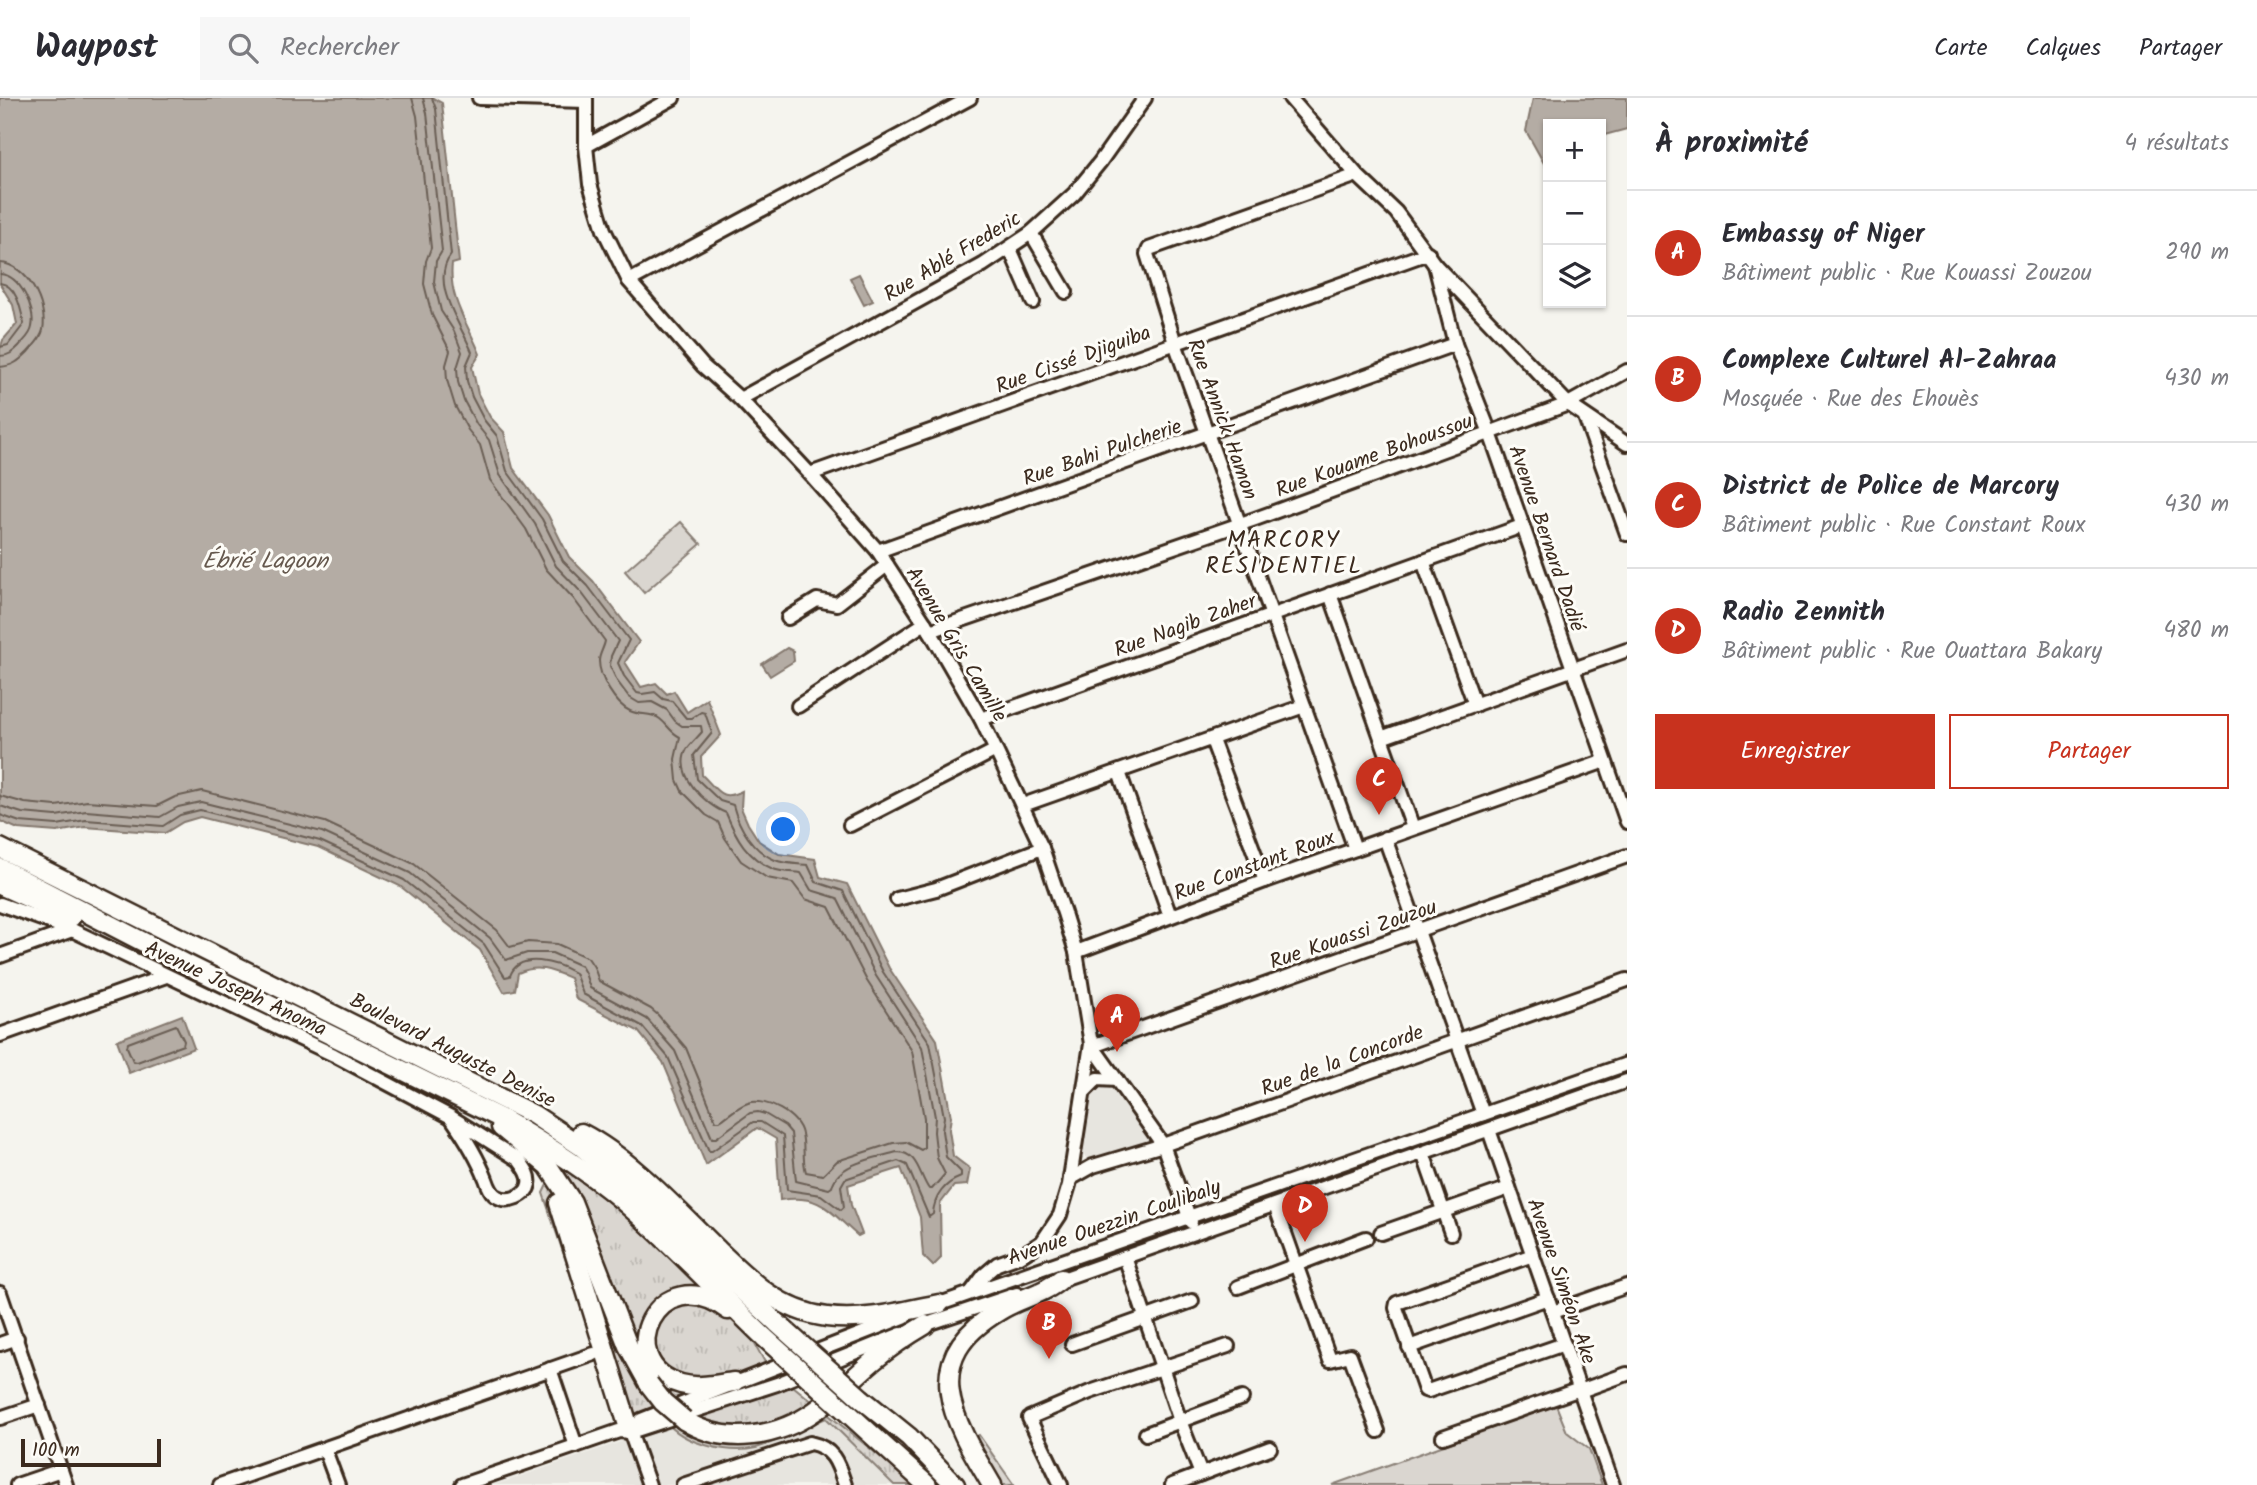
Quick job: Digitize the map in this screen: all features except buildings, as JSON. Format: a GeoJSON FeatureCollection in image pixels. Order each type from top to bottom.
{"type":"FeatureCollection","features":[{"type":"Feature","properties":{"kind":"highway","name":"Boulevard Auguste Denise"},"geometry":{"type":"LineString","coordinates":[[0,848],[208,954],[508,1101],[592,1155],[862,1399],[909,1437],[955,1485]]}},
{"type":"Feature","properties":{"kind":"highway","name":"Boulevard Auguste Denise"},"geometry":{"type":"LineString","coordinates":[[0,868],[190,966],[521,1129],[571,1161],[622,1200],[765,1338],[927,1485]]}},
{"type":"Feature","properties":{"kind":"highway"},"geometry":{"type":"LineString","coordinates":[[0,885],[151,954],[190,966]]}},
{"type":"Feature","properties":{"kind":"highway"},"geometry":{"type":"LineString","coordinates":[[508,1101],[589,1137],[640,1175],[756,1286],[780,1303],[803,1313],[853,1319],[939,1304]]}},
{"type":"Feature","properties":{"kind":"highway"},"geometry":{"type":"LineString","coordinates":[[477,1107],[548,1166],[572,1202],[628,1346],[649,1384],[663,1402],[696,1428],[734,1436],[756,1435],[795,1423],[834,1396],[895,1343],[925,1325]]}},
{"type":"Feature","properties":{"kind":"highway"},"geometry":{"type":"LineString","coordinates":[[521,1145],[551,1183],[566,1219],[626,1429]]}},
{"type":"Feature","properties":{"kind":"highway"},"geometry":{"type":"LineString","coordinates":[[992,1485],[968,1445],[956,1418],[950,1395],[951,1361],[957,1346],[974,1326],[1002,1309],[1049,1290],[1061,1279]]}},
{"type":"Feature","properties":{"kind":"highway"},"geometry":{"type":"LineString","coordinates":[[734,1382],[691,1386],[671,1381],[659,1373],[649,1360],[645,1335],[656,1310],[673,1298],[694,1295],[722,1306],[765,1338]]}},
{"type":"Feature","properties":{"kind":"street"},"geometry":{"type":"LineString","coordinates":[[479,98],[586,100]]}},
{"type":"Feature","properties":{"kind":"street"},"geometry":{"type":"LineString","coordinates":[[586,146],[673,98]]}},
{"type":"Feature","properties":{"kind":"street"},"geometry":{"type":"LineString","coordinates":[[629,281],[970,98]]}},
{"type":"Feature","properties":{"kind":"street","name":"Rue Ablé Frederic"},"geometry":{"type":"LineString","coordinates":[[740,399],[1010,249],[1074,194],[1100,162],[1144,98]]}},
{"type":"Feature","properties":{"kind":"street"},"geometry":{"type":"LineString","coordinates":[[1290,98],[1357,175],[1396,212],[1432,259],[1567,404],[1627,444]]}},
{"type":"Feature","properties":{"kind":"street","name":"Avenue Gris Camille"},"geometry":{"type":"LineString","coordinates":[[586,100],[586,146],[590,184],[604,230],[629,281],[703,366],[740,399],[878,551],[928,627],[981,719],[1042,848],[1076,952],[1091,1044],[1070,1179],[1060,1215],[1042,1242],[1022,1255],[997,1264],[972,1291]]}},
{"type":"Feature","properties":{"kind":"street","name":"Rue Annick Hamon"},"geometry":{"type":"LineString","coordinates":[[1355,849],[1175,343],[1147,254],[1149,249],[1357,175]]}},
{"type":"Feature","properties":{"kind":"street"},"geometry":{"type":"LineString","coordinates":[[1031,233],[1066,292]]}},
{"type":"Feature","properties":{"kind":"street"},"geometry":{"type":"LineString","coordinates":[[1010,249],[1033,302]]}},
{"type":"Feature","properties":{"kind":"street","name":"Rue Cissé Djiguiba"},"geometry":{"type":"LineString","coordinates":[[810,474],[1175,343],[1432,259]]}},
{"type":"Feature","properties":{"kind":"street","name":"Avenue Bernard Dadié"},"geometry":{"type":"LineString","coordinates":[[1432,259],[1455,344],[1490,433],[1627,822]]}},
{"type":"Feature","properties":{"kind":"street","name":"Rue Bahi Pulcherie"},"geometry":{"type":"LineString","coordinates":[[878,551],[1208,435],[1455,344]]}},
{"type":"Feature","properties":{"kind":"street","name":"Rue Kouame Bohoussou"},"geometry":{"type":"LineString","coordinates":[[798,706],[928,627],[1240,524],[1490,433],[1567,404],[1627,371]]}},
{"type":"Feature","properties":{"kind":"street"},"geometry":{"type":"LineString","coordinates":[[1585,417],[1627,534]]}},
{"type":"Feature","properties":{"kind":"street","name":"Rue Nagib Zaher"},"geometry":{"type":"LineString","coordinates":[[981,719],[1522,526]]}},
{"type":"Feature","properties":{"kind":"street"},"geometry":{"type":"LineString","coordinates":[[1423,561],[1475,705]]}},
{"type":"Feature","properties":{"kind":"street"},"geometry":{"type":"LineString","coordinates":[[788,618],[817,600],[837,604],[887,565]]}},
{"type":"Feature","properties":{"kind":"street"},"geometry":{"type":"LineString","coordinates":[[1330,594],[1413,828]]}},
{"type":"Feature","properties":{"kind":"street"},"geometry":{"type":"LineString","coordinates":[[1381,738],[1627,650]]}},
{"type":"Feature","properties":{"kind":"street"},"geometry":{"type":"LineString","coordinates":[[1023,805],[1304,706]]}},
{"type":"Feature","properties":{"kind":"street"},"geometry":{"type":"LineString","coordinates":[[1212,740],[1265,881]]}},
{"type":"Feature","properties":{"kind":"street"},"geometry":{"type":"LineString","coordinates":[[850,825],[996,750]]}},
{"type":"Feature","properties":{"kind":"street","name":"Rue Constant Roux"},"geometry":{"type":"LineString","coordinates":[[1076,952],[1265,881],[1605,761]]}},
{"type":"Feature","properties":{"kind":"street"},"geometry":{"type":"LineString","coordinates":[[1119,772],[1170,916]]}},
{"type":"Feature","properties":{"kind":"street"},"geometry":{"type":"LineString","coordinates":[[1385,838],[1483,1114]]}},
{"type":"Feature","properties":{"kind":"street"},"geometry":{"type":"LineString","coordinates":[[897,899],[936,889],[1042,848]]}},
{"type":"Feature","properties":{"kind":"street","name":"Rue Kouassi Zouzou"},"geometry":{"type":"LineString","coordinates":[[1091,1044],[1101,1043],[1418,932],[1627,856]]}},
{"type":"Feature","properties":{"kind":"street","name":"Avenue Joseph Anoma"},"geometry":{"type":"LineString","coordinates":[[0,904],[72,930],[334,1055],[451,1117],[519,1160],[527,1170],[530,1183],[526,1192],[517,1198],[499,1199],[493,1193],[476,1154],[451,1117]]}},
{"type":"Feature","properties":{"kind":"street"},"geometry":{"type":"LineString","coordinates":[[0,956],[72,930]]}},
{"type":"Feature","properties":{"kind":"street"},"geometry":{"type":"LineString","coordinates":[[0,1035],[166,976]]}},
{"type":"Feature","properties":{"kind":"street","name":"Rue de la Concorde"},"geometry":{"type":"LineString","coordinates":[[1070,1179],[1093,1167],[1163,1145],[1627,980]]}},
{"type":"Feature","properties":{"kind":"street"},"geometry":{"type":"LineString","coordinates":[[1091,1044],[1163,1145],[1195,1232]]}},
{"type":"Feature","properties":{"kind":"street","name":"Avenue Ouezzin Coulibaly"},"geometry":{"type":"LineString","coordinates":[[626,1429],[734,1382],[972,1291],[1627,1064]]}},
{"type":"Feature","properties":{"kind":"street"},"geometry":{"type":"LineString","coordinates":[[1084,1092],[1097,1079],[1117,1080]]}},
{"type":"Feature","properties":{"kind":"street","name":"Avenue Ouezzin Coulibaly"},"geometry":{"type":"LineString","coordinates":[[462,1485],[626,1429],[777,1384],[925,1325],[1627,1081]]}},
{"type":"Feature","properties":{"kind":"street","name":"Avenue Siméon Ake"},"geometry":{"type":"LineString","coordinates":[[1489,1130],[1613,1485]]}},
{"type":"Feature","properties":{"kind":"street"},"geometry":{"type":"LineString","coordinates":[[1075,1149],[1093,1167]]}},
{"type":"Feature","properties":{"kind":"street"},"geometry":{"type":"LineString","coordinates":[[1423,1153],[1451,1233]]}},
{"type":"Feature","properties":{"kind":"street"},"geometry":{"type":"LineString","coordinates":[[1381,1233],[1509,1188]]}},
{"type":"Feature","properties":{"kind":"street"},"geometry":{"type":"LineString","coordinates":[[1275,1205],[1330,1360],[1350,1355],[1378,1432]]}},
{"type":"Feature","properties":{"kind":"street"},"geometry":{"type":"LineString","coordinates":[[1238,1287],[1366,1238]]}},
{"type":"Feature","properties":{"kind":"street"},"geometry":{"type":"LineString","coordinates":[[1533,1255],[1397,1303],[1396,1308],[1409,1347],[1425,1390],[1428,1391],[1564,1344]]}},
{"type":"Feature","properties":{"kind":"street"},"geometry":{"type":"LineString","coordinates":[[1125,1257],[1201,1474]]}},
{"type":"Feature","properties":{"kind":"street"},"geometry":{"type":"LineString","coordinates":[[1553,1312],[1627,1286]]}},
{"type":"Feature","properties":{"kind":"street"},"geometry":{"type":"LineString","coordinates":[[0,1293],[66,1485]]}},
{"type":"Feature","properties":{"kind":"street"},"geometry":{"type":"LineString","coordinates":[[1409,1347],[1548,1298]]}},
{"type":"Feature","properties":{"kind":"street"},"geometry":{"type":"LineString","coordinates":[[1072,1344],[1192,1301]]}},
{"type":"Feature","properties":{"kind":"street"},"geometry":{"type":"LineString","coordinates":[[0,1344],[17,1338]]}},
{"type":"Feature","properties":{"kind":"street"},"geometry":{"type":"LineString","coordinates":[[1061,1485],[1029,1418],[1090,1392],[1228,1346]]}},
{"type":"Feature","properties":{"kind":"street"},"geometry":{"type":"LineString","coordinates":[[220,1485],[594,1354]]}},
{"type":"Feature","properties":{"kind":"street"},"geometry":{"type":"LineString","coordinates":[[550,1369],[576,1446]]}},
{"type":"Feature","properties":{"kind":"street"},"geometry":{"type":"LineString","coordinates":[[1443,1437],[1627,1374]]}},
{"type":"Feature","properties":{"kind":"street"},"geometry":{"type":"LineString","coordinates":[[1146,1434],[1242,1398]]}},
{"type":"Feature","properties":{"kind":"street"},"geometry":{"type":"LineString","coordinates":[[0,1418],[39,1405]]}},
{"type":"Feature","properties":{"kind":"street"},"geometry":{"type":"LineString","coordinates":[[626,1429],[649,1485]]}},
{"type":"Feature","properties":{"kind":"street"},"geometry":{"type":"LineString","coordinates":[[683,1485],[810,1443],[821,1446],[836,1460],[845,1485]]}},
{"type":"Feature","properties":{"kind":"street"},"geometry":{"type":"LineString","coordinates":[[1172,1485],[1270,1448]]}},
{"type":"Feature","properties":{"kind":"street"},"geometry":{"type":"LineString","coordinates":[[325,1450],[338,1485]]}},
{"type":"Feature","properties":{"kind":"street"},"geometry":{"type":"LineString","coordinates":[[16,1485],[61,1470]]}},
{"type":"Feature","properties":{"kind":"shaded area"},"geometry":{"type":"Polygon","coordinates":[[[1111,1082],[1154,1140],[1091,1162],[1079,1150],[1089,1087],[1111,1082]]]}},
{"type":"Feature","properties":{"kind":"shaded area"},"geometry":{"type":"Polygon","coordinates":[[[826,1418],[894,1485],[494,1485],[669,1425],[756,1448],[826,1418]]]}},
{"type":"Feature","properties":{"kind":"green space"},"geometry":{"type":"Polygon","coordinates":[[[681,522],[701,544],[644,593],[625,571],[681,522]]]}},
{"type":"Feature","properties":{"kind":"green space"},"geometry":{"type":"Polygon","coordinates":[[[558,1162],[616,1208],[693,1278],[752,1339],[766,1364],[915,1485],[894,1485],[826,1418],[773,1442],[746,1450],[722,1449],[698,1443],[669,1425],[626,1439],[543,1193],[558,1162]]]}},
{"type":"Feature","properties":{"kind":"green space"},"geometry":{"type":"Polygon","coordinates":[[[1556,1405],[1567,1432],[1589,1449],[1602,1485],[1332,1485],[1556,1405]]]}},
{"type":"Feature","properties":{"kind":"green space"},"geometry":{"type":"Polygon","coordinates":[[[979,1435],[1014,1485],[1000,1485],[970,1439],[979,1435]]]}},
{"type":"Feature","properties":{"kind":"water","name":"Ébrié Lagoon"},"geometry":{"type":"Polygon","coordinates":[[[0,98],[433,98],[442,103],[459,262],[452,264],[453,288],[460,311],[480,354],[472,367],[478,394],[490,417],[504,432],[513,468],[548,515],[569,557],[593,581],[639,642],[625,662],[641,687],[656,683],[667,694],[674,691],[687,712],[707,699],[721,735],[701,757],[702,775],[724,795],[742,791],[741,808],[759,841],[779,854],[815,859],[820,877],[847,884],[889,968],[937,1040],[951,1117],[949,1130],[953,1156],[970,1169],[967,1185],[954,1186],[940,1204],[941,1258],[933,1266],[923,1256],[920,1217],[901,1168],[848,1185],[851,1205],[862,1234],[858,1236],[824,1206],[806,1200],[780,1200],[776,1139],[757,1128],[706,1165],[663,1062],[638,1031],[576,999],[570,978],[550,971],[532,969],[518,973],[515,990],[504,992],[480,950],[400,886],[318,847],[200,817],[183,822],[165,833],[85,827],[57,832],[18,829],[0,821],[0,349],[3,340],[17,324],[13,305],[0,284],[0,98]]]}},
{"type":"Feature","properties":{"kind":"water"},"geometry":{"type":"Polygon","coordinates":[[[1533,98],[1627,98],[1627,129],[1606,135],[1606,119],[1543,119],[1543,161],[1526,131],[1533,98]]]}},
{"type":"Feature","properties":{"kind":"water"},"geometry":{"type":"Polygon","coordinates":[[[859,274],[873,301],[864,305],[850,278],[859,274]]]}},
{"type":"Feature","properties":{"kind":"water"},"geometry":{"type":"Polygon","coordinates":[[[787,648],[793,651],[794,661],[770,676],[762,664],[787,648]]]}},
{"type":"Feature","properties":{"kind":"water"},"geometry":{"type":"Polygon","coordinates":[[[182,1015],[194,1048],[129,1073],[117,1040],[182,1015]]]}},
{"type":"Feature","properties":{"kind":"place","name":"District de Police de Marcory"},"geometry":{"type":"Point","coordinates":[1379,815]}},
{"type":"Feature","properties":{"kind":"place","name":"Embassy of Niger"},"geometry":{"type":"Point","coordinates":[1117,1052]}},
{"type":"Feature","properties":{"kind":"place","name":"Radio Zennith"},"geometry":{"type":"Point","coordinates":[1305,1242]}},
{"type":"Feature","properties":{"kind":"place","name":"Complexe Culturel Al-Zahraa"},"geometry":{"type":"Point","coordinates":[1049,1359]}},
{"type":"Feature","properties":{"kind":"district","name":"MARCORY RÉSIDENTIEL"},"geometry":{"type":"Point","coordinates":[1284,552]}}]}
